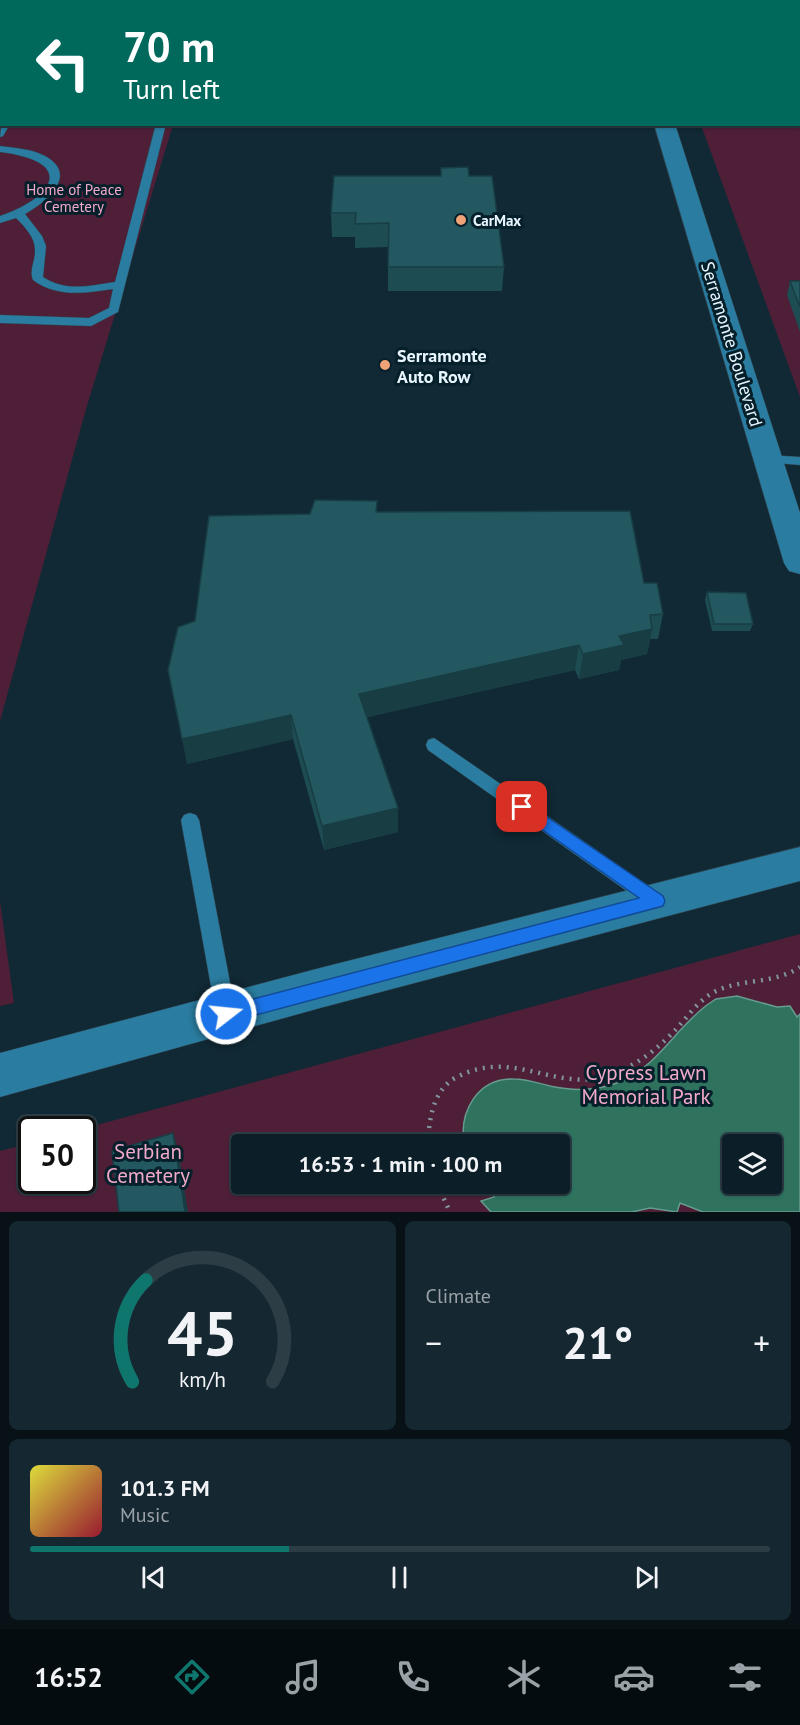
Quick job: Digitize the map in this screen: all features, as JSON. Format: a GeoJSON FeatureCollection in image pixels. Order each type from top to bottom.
{"type":"FeatureCollection","features":[{"type":"Feature","properties":{"kind":"main road","name":"Serramonte Boulevard"},"geometry":{"type":"LineString","coordinates":[[665,126],[800,563]]}},
{"type":"Feature","properties":{"kind":"main road"},"geometry":{"type":"LineString","coordinates":[[0,1075],[800,864]]}},
{"type":"Feature","properties":{"kind":"lane"},"geometry":{"type":"LineString","coordinates":[[0,319],[91,322],[114,310],[160,126]]}},
{"type":"Feature","properties":{"kind":"lane"},"geometry":{"type":"LineString","coordinates":[[0,149],[35,155],[52,166],[56,174],[56,182],[44,199],[19,214],[0,220]]}},
{"type":"Feature","properties":{"kind":"lane"},"geometry":{"type":"LineString","coordinates":[[19,214],[39,240],[41,251],[35,266],[37,278],[44,284],[55,289],[74,290],[120,285]]}},
{"type":"Feature","properties":{"kind":"lane"},"geometry":{"type":"LineString","coordinates":[[768,459],[800,461]]}},
{"type":"Feature","properties":{"kind":"lane"},"geometry":{"type":"LineString","coordinates":[[434,745],[657,901]]}},
{"type":"Feature","properties":{"kind":"lane"},"geometry":{"type":"LineString","coordinates":[[190,820],[226,1014]]}},
{"type":"Feature","properties":{"kind":"path"},"geometry":{"type":"LineString","coordinates":[[428,1134],[437,1097],[450,1082],[466,1071],[500,1064],[568,1079],[601,1078],[639,1059],[663,1042],[701,1001],[711,994],[734,984],[786,977],[800,967]]}},
{"type":"Feature","properties":{"kind":"path"},"geometry":{"type":"LineString","coordinates":[[442,1194],[450,1212]]}},
{"type":"Feature","properties":{"kind":"green space","name":"Home of Peace Cemetery"},"geometry":{"type":"Polygon","coordinates":[[[0,126],[173,126],[86,409],[0,721],[0,126]]]}},
{"type":"Feature","properties":{"kind":"green space"},"geometry":{"type":"Polygon","coordinates":[[[701,126],[800,126],[800,397],[701,126]]]}},
{"type":"Feature","properties":{"kind":"green space"},"geometry":{"type":"Polygon","coordinates":[[[0,901],[14,1003],[0,1006],[0,901]]]}},
{"type":"Feature","properties":{"kind":"green space","name":"Cypress Lawn Memorial Park"},"geometry":{"type":"Polygon","coordinates":[[[800,934],[800,1212],[0,1212],[0,1151],[18,1146],[18,1194],[96,1194],[96,1125],[800,934]]]}},
{"type":"Feature","properties":{"kind":"shaded area"},"geometry":{"type":"Polygon","coordinates":[[[737,996],[777,1007],[790,1006],[797,1017],[800,1014],[800,1212],[703,1212],[680,1203],[677,1212],[650,1208],[632,1212],[491,1212],[481,1201],[494,1197],[493,1194],[570,1194],[570,1134],[463,1134],[464,1120],[468,1109],[473,1099],[481,1091],[501,1080],[514,1079],[559,1088],[577,1089],[604,1087],[622,1081],[646,1066],[707,1005],[716,999],[737,996]]]}},
{"type":"Feature","properties":{"kind":"building"},"geometry":{"type":"Polygon","coordinates":[[[468,167],[469,176],[492,176],[504,267],[388,267],[389,223],[355,224],[356,213],[331,213],[334,176],[441,176],[441,168],[468,167]]]}},
{"type":"Feature","properties":{"kind":"building"},"geometry":{"type":"Polygon","coordinates":[[[790,281],[800,281],[800,307],[790,281]]]}},
{"type":"Feature","properties":{"kind":"building"},"geometry":{"type":"Polygon","coordinates":[[[315,500],[377,501],[376,512],[630,511],[644,583],[657,583],[663,614],[650,615],[652,629],[619,636],[624,645],[583,654],[579,645],[359,694],[398,808],[322,826],[291,715],[182,739],[168,670],[178,627],[195,621],[209,516],[310,514],[315,500]]]}},
{"type":"Feature","properties":{"kind":"building"},"geometry":{"type":"Polygon","coordinates":[[[707,592],[746,593],[753,624],[714,624],[707,592]]]}},
{"type":"Feature","properties":{"kind":"building"},"geometry":{"type":"Polygon","coordinates":[[[173,1133],[185,1212],[119,1212],[112,1151],[173,1133]]]}},
{"type":"Feature","properties":{"kind":"place","name":"CarMax"},"geometry":{"type":"Point","coordinates":[461,220]}},
{"type":"Feature","properties":{"kind":"place","name":"Serramonte Auto Row"},"geometry":{"type":"Point","coordinates":[385,365]}},
{"type":"Feature","properties":{"kind":"route"},"geometry":{"type":"LineString","coordinates":[[226,1014],[657,901],[522,807]]}},
{"type":"Feature","properties":{"kind":"park label","name":"Serbian Cemetery"},"geometry":{"type":"Point","coordinates":[148,1163]}}]}
